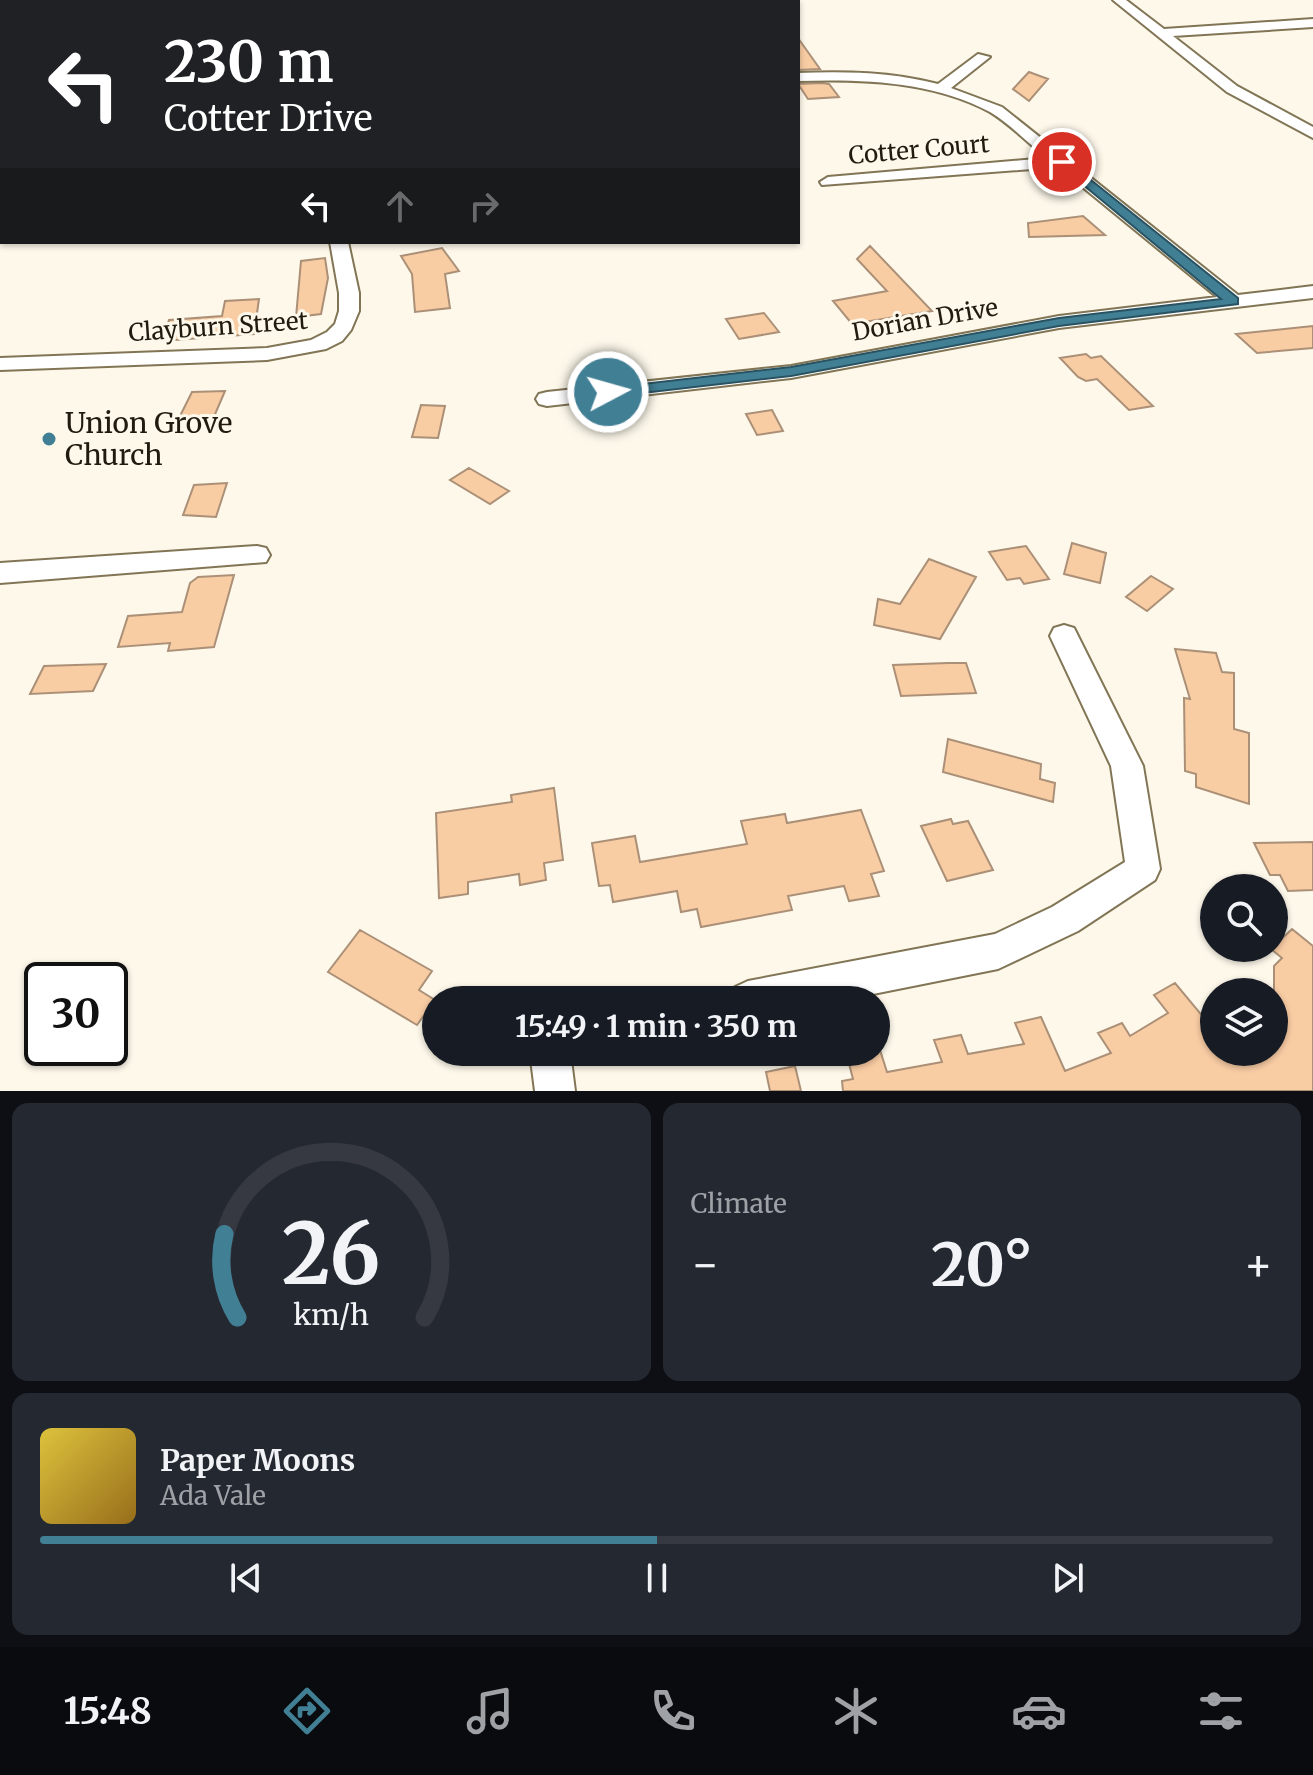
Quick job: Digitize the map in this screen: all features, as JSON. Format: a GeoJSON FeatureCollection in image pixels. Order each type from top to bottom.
{"type":"FeatureCollection","features":[{"type":"Feature","properties":{"kind":"street"},"geometry":{"type":"LineString","coordinates":[[1119,0],[1232,89],[1313,133]]}},
{"type":"Feature","properties":{"kind":"street"},"geometry":{"type":"LineString","coordinates":[[1163,33],[1313,23]]}},
{"type":"Feature","properties":{"kind":"street"},"geometry":{"type":"LineString","coordinates":[[942,88],[983,57]]}},
{"type":"Feature","properties":{"kind":"street"},"geometry":{"type":"LineString","coordinates":[[800,77],[886,77],[942,88],[997,110],[1233,301]]}},
{"type":"Feature","properties":{"kind":"street","name":"Cotter Court"},"geometry":{"type":"LineString","coordinates":[[828,182],[1062,162]]}},
{"type":"Feature","properties":{"kind":"street","name":"Clayburn Street"},"geometry":{"type":"LineString","coordinates":[[0,364],[267,354],[305,350],[324,344],[343,329],[350,309],[351,288],[340,244]]}},
{"type":"Feature","properties":{"kind":"street","name":"Dorian Drive"},"geometry":{"type":"LineString","coordinates":[[547,399],[791,372],[1059,322],[1313,292]]}},
{"type":"Feature","properties":{"kind":"street"},"geometry":{"type":"LineString","coordinates":[[0,573],[257,555]]}},
{"type":"Feature","properties":{"kind":"street"},"geometry":{"type":"LineString","coordinates":[[819,986],[998,951],[1065,919],[1143,869],[1127,766],[1064,636]]}},
{"type":"Feature","properties":{"kind":"street"},"geometry":{"type":"LineString","coordinates":[[552,1066],[555,1091]]}},
{"type":"Feature","properties":{"kind":"building"},"geometry":{"type":"Polygon","coordinates":[[[800,41],[820,69],[800,70],[800,41]]]}},
{"type":"Feature","properties":{"kind":"building"},"geometry":{"type":"Polygon","coordinates":[[[1029,72],[1048,79],[1029,101],[1013,89],[1029,72]]]}},
{"type":"Feature","properties":{"kind":"building"},"geometry":{"type":"Polygon","coordinates":[[[800,84],[829,84],[839,97],[808,99],[800,84]]]}},
{"type":"Feature","properties":{"kind":"building"},"geometry":{"type":"Polygon","coordinates":[[[1083,216],[1105,235],[1029,237],[1028,223],[1083,216]]]}},
{"type":"Feature","properties":{"kind":"building"},"geometry":{"type":"Polygon","coordinates":[[[870,246],[932,311],[852,324],[833,301],[887,291],[857,259],[870,246]]]}},
{"type":"Feature","properties":{"kind":"building"},"geometry":{"type":"Polygon","coordinates":[[[442,248],[459,271],[445,274],[450,308],[415,312],[412,274],[401,256],[442,248]]]}},
{"type":"Feature","properties":{"kind":"building"},"geometry":{"type":"Polygon","coordinates":[[[325,258],[328,278],[321,314],[296,317],[301,261],[325,258]]]}},
{"type":"Feature","properties":{"kind":"building"},"geometry":{"type":"Polygon","coordinates":[[[259,299],[254,334],[162,341],[169,320],[222,316],[225,301],[259,299]]]}},
{"type":"Feature","properties":{"kind":"building"},"geometry":{"type":"Polygon","coordinates":[[[764,313],[779,332],[739,339],[726,319],[764,313]]]}},
{"type":"Feature","properties":{"kind":"building"},"geometry":{"type":"Polygon","coordinates":[[[1313,326],[1313,348],[1257,353],[1236,334],[1313,326]]]}},
{"type":"Feature","properties":{"kind":"building"},"geometry":{"type":"Polygon","coordinates":[[[1086,354],[1091,358],[1101,356],[1153,406],[1129,410],[1097,379],[1086,381],[1078,377],[1060,358],[1086,354]]]}},
{"type":"Feature","properties":{"kind":"building"},"geometry":{"type":"Polygon","coordinates":[[[225,391],[213,419],[178,420],[192,392],[225,391]]]}},
{"type":"Feature","properties":{"kind":"building"},"geometry":{"type":"Polygon","coordinates":[[[421,405],[445,406],[438,438],[412,437],[421,405]]]}},
{"type":"Feature","properties":{"kind":"building"},"geometry":{"type":"Polygon","coordinates":[[[772,410],[783,431],[757,435],[746,414],[772,410]]]}},
{"type":"Feature","properties":{"kind":"building"},"geometry":{"type":"Polygon","coordinates":[[[469,468],[509,491],[490,504],[450,480],[469,468]]]}},
{"type":"Feature","properties":{"kind":"building"},"geometry":{"type":"Polygon","coordinates":[[[227,483],[216,517],[183,515],[194,485],[227,483]]]}},
{"type":"Feature","properties":{"kind":"building"},"geometry":{"type":"Polygon","coordinates":[[[1072,543],[1106,553],[1100,583],[1064,574],[1072,543]]]}},
{"type":"Feature","properties":{"kind":"building"},"geometry":{"type":"Polygon","coordinates":[[[1026,546],[1049,579],[1024,584],[1020,578],[1007,580],[989,552],[1026,546]]]}},
{"type":"Feature","properties":{"kind":"building"},"geometry":{"type":"Polygon","coordinates":[[[929,559],[976,577],[940,639],[874,625],[878,599],[900,604],[929,559]]]}},
{"type":"Feature","properties":{"kind":"building"},"geometry":{"type":"Polygon","coordinates":[[[234,575],[214,647],[168,651],[170,643],[118,647],[128,616],[182,612],[190,583],[198,577],[234,575]]]}},
{"type":"Feature","properties":{"kind":"building"},"geometry":{"type":"Polygon","coordinates":[[[1151,576],[1173,589],[1147,611],[1126,597],[1151,576]]]}},
{"type":"Feature","properties":{"kind":"building"},"geometry":{"type":"Polygon","coordinates":[[[1175,649],[1216,653],[1222,672],[1234,673],[1234,729],[1249,733],[1249,804],[1196,787],[1196,774],[1185,771],[1184,698],[1190,699],[1175,649]]]}},
{"type":"Feature","properties":{"kind":"building"},"geometry":{"type":"Polygon","coordinates":[[[966,663],[976,693],[901,696],[893,665],[966,663]]]}},
{"type":"Feature","properties":{"kind":"building"},"geometry":{"type":"Polygon","coordinates":[[[106,664],[93,691],[30,694],[44,666],[106,664]]]}},
{"type":"Feature","properties":{"kind":"building"},"geometry":{"type":"Polygon","coordinates":[[[948,739],[1041,764],[1040,779],[1055,783],[1053,802],[943,772],[948,739]]]}},
{"type":"Feature","properties":{"kind":"building"},"geometry":{"type":"Polygon","coordinates":[[[554,788],[563,860],[544,863],[546,880],[520,885],[519,874],[468,882],[468,894],[439,898],[436,813],[512,802],[511,795],[554,788]]]}},
{"type":"Feature","properties":{"kind":"building"},"geometry":{"type":"Polygon","coordinates":[[[861,810],[884,871],[871,874],[879,896],[849,901],[844,886],[788,896],[792,910],[701,927],[697,909],[681,912],[677,891],[613,902],[610,885],[599,886],[592,843],[635,836],[640,862],[747,844],[741,821],[785,814],[787,823],[861,810]]]}},
{"type":"Feature","properties":{"kind":"building"},"geometry":{"type":"Polygon","coordinates":[[[951,819],[953,824],[968,821],[993,870],[947,881],[921,826],[951,819]]]}},
{"type":"Feature","properties":{"kind":"building"},"geometry":{"type":"Polygon","coordinates":[[[1313,842],[1313,890],[1288,891],[1288,874],[1270,874],[1254,843],[1313,842]]]}},
{"type":"Feature","properties":{"kind":"building"},"geometry":{"type":"Polygon","coordinates":[[[1292,929],[1313,946],[1313,1091],[843,1091],[842,1081],[853,1079],[850,1066],[885,1066],[887,1072],[942,1062],[934,1040],[961,1035],[968,1054],[1024,1044],[1015,1023],[1041,1017],[1065,1071],[1111,1053],[1098,1033],[1122,1023],[1130,1036],[1168,1013],[1154,995],[1175,983],[1200,1013],[1200,1066],[1288,1066],[1288,978],[1274,978],[1274,966],[1278,962],[1288,962],[1288,933],[1292,929]]]}},
{"type":"Feature","properties":{"kind":"building"},"geometry":{"type":"Polygon","coordinates":[[[360,930],[432,971],[419,990],[422,992],[422,1018],[417,1025],[328,972],[360,930]]]}},
{"type":"Feature","properties":{"kind":"building"},"geometry":{"type":"Polygon","coordinates":[[[795,1066],[801,1091],[770,1091],[766,1072],[795,1066]]]}},
{"type":"Feature","properties":{"kind":"place","name":"Union Grove Church"},"geometry":{"type":"Point","coordinates":[49,439]}},
{"type":"Feature","properties":{"kind":"route"},"geometry":{"type":"LineString","coordinates":[[608,392],[791,372],[1059,322],[1233,301],[1062,162]]}}]}
